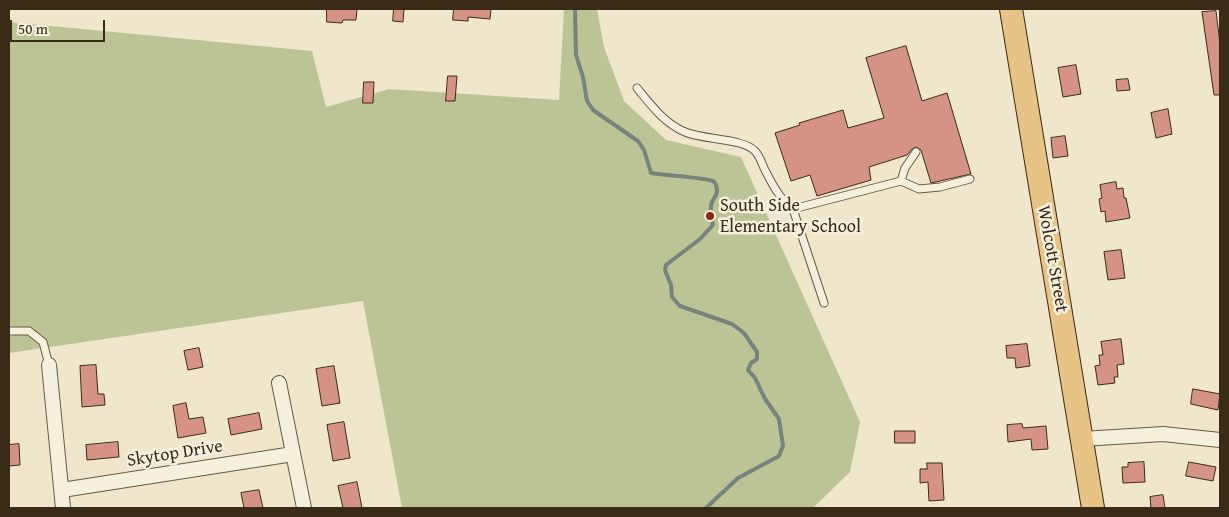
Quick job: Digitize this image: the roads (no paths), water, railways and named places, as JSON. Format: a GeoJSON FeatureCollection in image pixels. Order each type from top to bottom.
{"type":"FeatureCollection","features":[{"type":"Feature","properties":{"kind":"main road","name":"Wolcott Street"},"geometry":{"type":"LineString","coordinates":[[1011,9],[1093,508]]}},
{"type":"Feature","properties":{"kind":"street"},"geometry":{"type":"LineString","coordinates":[[49,365],[63,508]]}},
{"type":"Feature","properties":{"kind":"street"},"geometry":{"type":"LineString","coordinates":[[279,383],[304,508]]}},
{"type":"Feature","properties":{"kind":"street"},"geometry":{"type":"LineString","coordinates":[[1082,439],[1163,434],[1220,440]]}},
{"type":"Feature","properties":{"kind":"street","name":"Skytop Drive"},"geometry":{"type":"LineString","coordinates":[[62,490],[293,454]]}},
{"type":"Feature","properties":{"kind":"lane"},"geometry":{"type":"LineString","coordinates":[[637,88],[662,118],[685,132],[744,144],[756,152],[786,204],[793,209],[824,303]]}},
{"type":"Feature","properties":{"kind":"lane"},"geometry":{"type":"LineString","coordinates":[[901,181],[905,168],[916,152]]}},
{"type":"Feature","properties":{"kind":"lane"},"geometry":{"type":"LineString","coordinates":[[793,209],[901,181],[920,189],[940,187],[970,179]]}},
{"type":"Feature","properties":{"kind":"lane"},"geometry":{"type":"LineString","coordinates":[[9,331],[29,331],[43,342],[49,365]]}},
{"type":"Feature","properties":{"kind":"waterway"},"geometry":{"type":"LineString","coordinates":[[575,9],[576,55],[583,77],[587,101],[593,110],[638,141],[644,150],[651,173],[710,180],[716,184],[717,192],[711,208],[713,225],[700,239],[666,265],[665,270],[671,285],[672,297],[680,306],[732,324],[744,333],[757,352],[757,359],[751,363],[748,370],[755,378],[765,399],[779,419],[783,446],[779,456],[738,478],[706,508]]}},
{"type":"Feature","properties":{"kind":"place","name":"South Side Elementary School"},"geometry":{"type":"Point","coordinates":[710,216]}}]}
